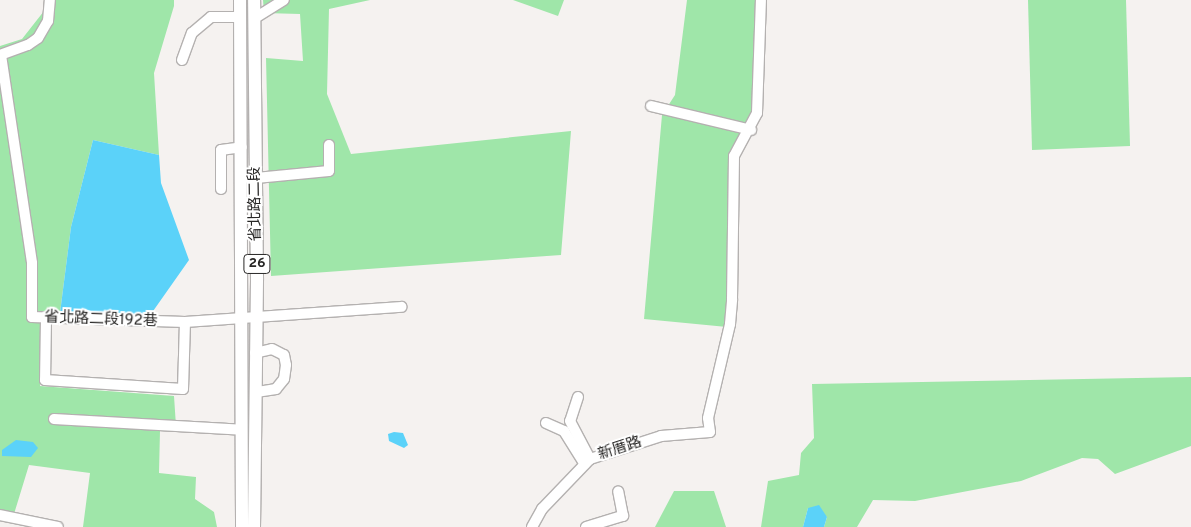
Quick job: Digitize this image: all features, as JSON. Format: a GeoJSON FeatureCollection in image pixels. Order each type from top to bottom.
{"type":"FeatureCollection","features":[{"type":"Feature","properties":{"kind":"main road","name":"省北路二段"},"geometry":{"type":"LineString","coordinates":[[240,0],[242,527]]}},
{"type":"Feature","properties":{"kind":"main road","name":"省北路二段"},"geometry":{"type":"LineString","coordinates":[[254,0],[256,178],[254,527]]}},
{"type":"Feature","properties":{"kind":"street"},"geometry":{"type":"LineString","coordinates":[[1,55],[28,46],[38,38],[48,22],[50,0]]}},
{"type":"Feature","properties":{"kind":"street"},"geometry":{"type":"LineString","coordinates":[[255,18],[284,0]]}},
{"type":"Feature","properties":{"kind":"street"},"geometry":{"type":"LineString","coordinates":[[651,106],[751,130],[757,113],[761,0]]}},
{"type":"Feature","properties":{"kind":"street"},"geometry":{"type":"LineString","coordinates":[[182,60],[192,33],[211,17],[240,17]]}},
{"type":"Feature","properties":{"kind":"street","name":"省北路二段192巷"},"geometry":{"type":"LineString","coordinates":[[1,55],[32,263],[32,317],[46,319],[186,322],[400,307]]}},
{"type":"Feature","properties":{"kind":"street","name":"新厝路"},"geometry":{"type":"LineString","coordinates":[[532,527],[542,509],[587,461],[661,436],[710,432],[708,418],[730,324],[734,156],[751,130]]}},
{"type":"Feature","properties":{"kind":"street"},"geometry":{"type":"LineString","coordinates":[[256,178],[330,171],[329,145]]}},
{"type":"Feature","properties":{"kind":"street"},"geometry":{"type":"LineString","coordinates":[[221,189],[221,150],[242,147]]}},
{"type":"Feature","properties":{"kind":"street"},"geometry":{"type":"LineString","coordinates":[[46,319],[45,380],[183,389],[186,322]]}},
{"type":"Feature","properties":{"kind":"street"},"geometry":{"type":"LineString","coordinates":[[256,353],[272,348],[284,355],[286,365],[284,379],[276,389],[256,392]]}},
{"type":"Feature","properties":{"kind":"street"},"geometry":{"type":"LineString","coordinates":[[578,397],[570,421],[587,461]]}},
{"type":"Feature","properties":{"kind":"street"},"geometry":{"type":"LineString","coordinates":[[54,419],[242,430]]}},
{"type":"Feature","properties":{"kind":"street"},"geometry":{"type":"LineString","coordinates":[[546,423],[564,431],[587,461]]}},
{"type":"Feature","properties":{"kind":"street"},"geometry":{"type":"LineString","coordinates":[[586,527],[623,516],[618,491]]}},
{"type":"Feature","properties":{"kind":"street"},"geometry":{"type":"LineString","coordinates":[[0,515],[58,527]]}},
{"type":"Feature","properties":{"kind":"green space"},"geometry":{"type":"Polygon","coordinates":[[[44,0],[174,0],[174,6],[154,73],[159,155],[93,140],[71,227],[60,313],[43,322],[40,386],[174,396],[176,426],[160,431],[159,473],[196,477],[195,499],[214,512],[217,527],[83,527],[90,473],[29,465],[14,514],[0,511],[0,46],[22,39],[44,11],[44,0]]]}},
{"type":"Feature","properties":{"kind":"green space"},"geometry":{"type":"Polygon","coordinates":[[[263,0],[370,0],[329,9],[327,94],[351,154],[571,131],[561,255],[271,276],[266,58],[303,61],[300,14],[264,13],[263,0]]]}},
{"type":"Feature","properties":{"kind":"green space"},"geometry":{"type":"Polygon","coordinates":[[[513,0],[564,0],[558,16],[513,0]]]}},
{"type":"Feature","properties":{"kind":"green space"},"geometry":{"type":"Polygon","coordinates":[[[687,0],[761,0],[754,120],[736,150],[727,327],[644,319],[662,115],[675,95],[687,0]]]}},
{"type":"Feature","properties":{"kind":"green space"},"geometry":{"type":"Polygon","coordinates":[[[1028,0],[1126,0],[1130,146],[1032,150],[1028,0]]]}},
{"type":"Feature","properties":{"kind":"green space"},"geometry":{"type":"Polygon","coordinates":[[[1191,377],[1191,446],[1115,474],[1098,459],[1082,458],[1021,481],[915,501],[873,500],[857,527],[824,527],[827,517],[808,508],[803,527],[761,527],[768,481],[799,475],[801,453],[814,438],[812,384],[1191,377]]]}},
{"type":"Feature","properties":{"kind":"green space"},"geometry":{"type":"Polygon","coordinates":[[[674,491],[714,491],[726,527],[655,527],[674,491]]]}},
{"type":"Feature","properties":{"kind":"water"},"geometry":{"type":"Polygon","coordinates":[[[93,140],[159,155],[161,183],[189,260],[151,314],[60,313],[71,227],[93,140]]]}},
{"type":"Feature","properties":{"kind":"water"},"geometry":{"type":"Polygon","coordinates":[[[394,432],[403,433],[408,445],[404,448],[389,441],[388,434],[394,432]]]}},
{"type":"Feature","properties":{"kind":"water"},"geometry":{"type":"Polygon","coordinates":[[[16,440],[33,442],[38,448],[31,457],[2,456],[2,450],[16,440]]]}},
{"type":"Feature","properties":{"kind":"water"},"geometry":{"type":"Polygon","coordinates":[[[819,505],[827,517],[824,527],[803,527],[808,508],[819,505]]]}}]}
